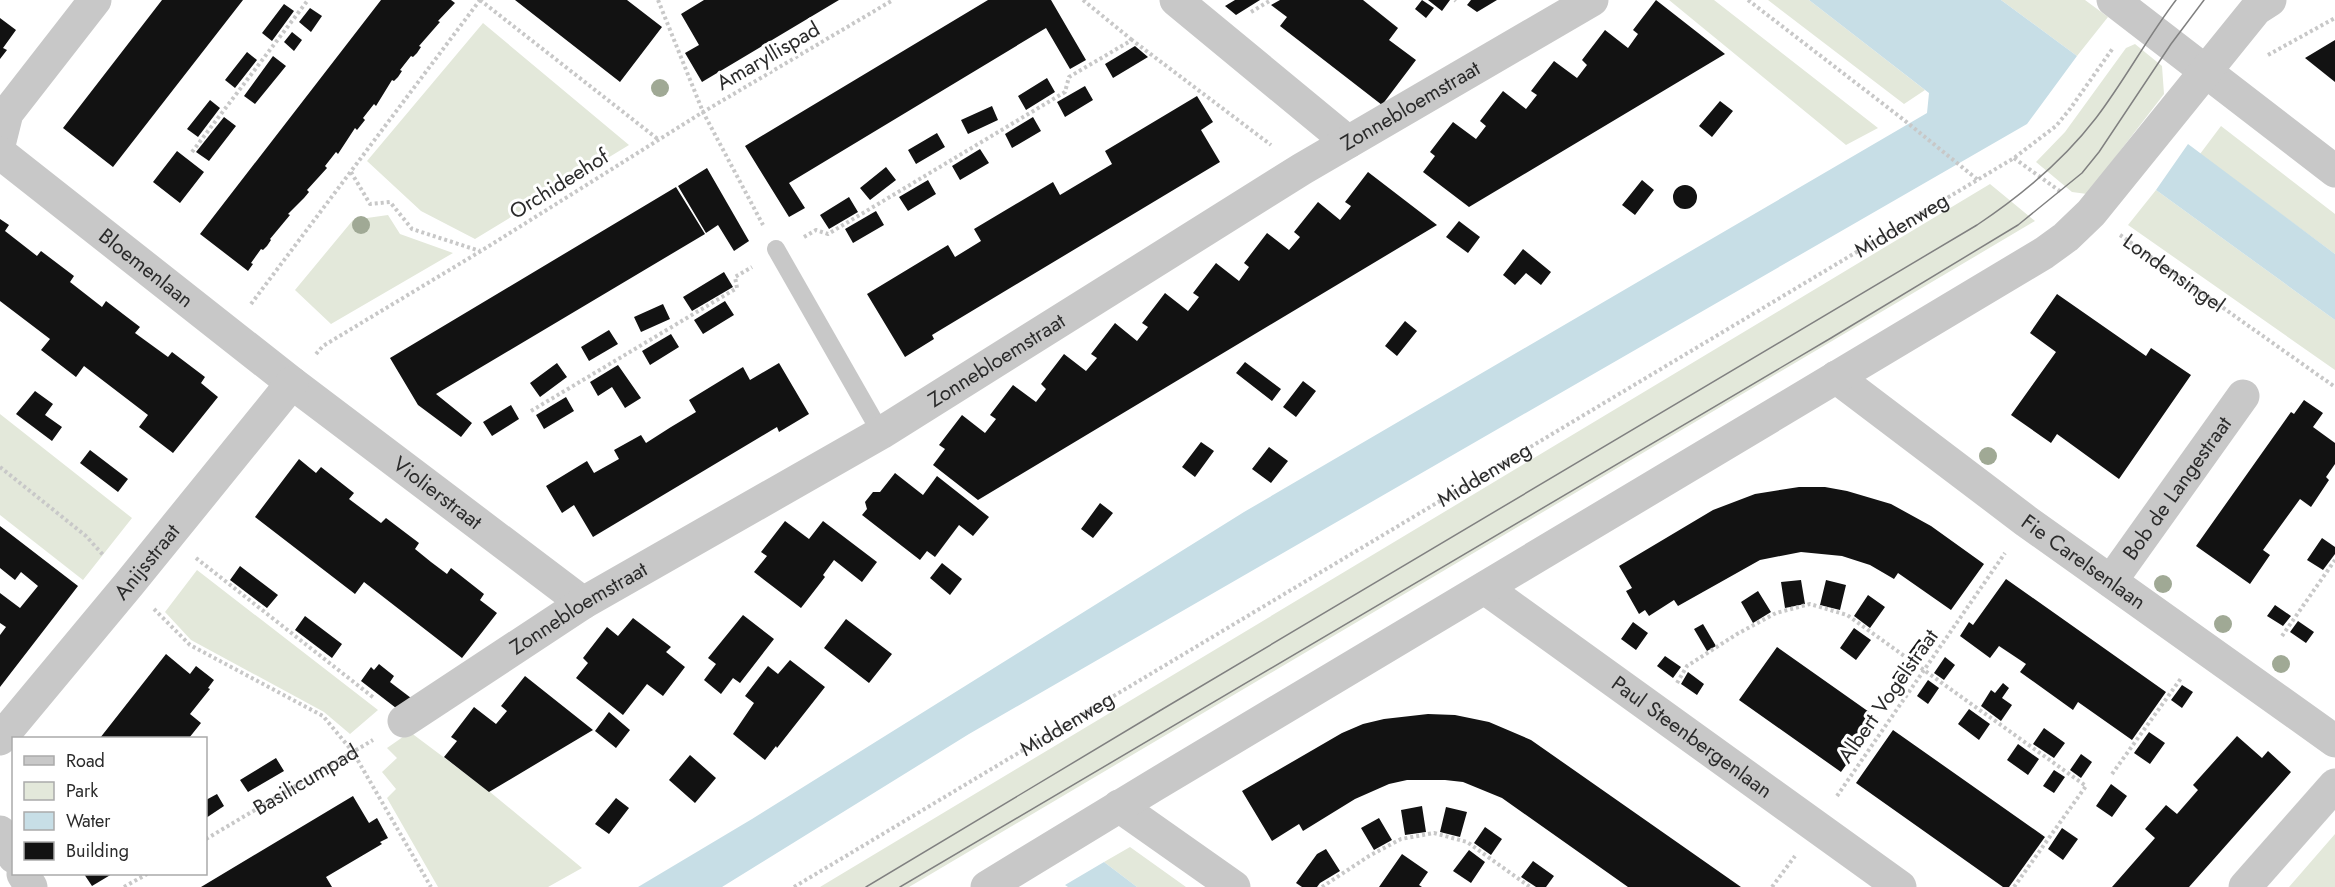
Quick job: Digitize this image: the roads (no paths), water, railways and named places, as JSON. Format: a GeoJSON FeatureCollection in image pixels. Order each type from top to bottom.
{"type":"FeatureCollection","features":[{"type":"Feature","properties":{"kind":"street"},"geometry":{"type":"LineString","coordinates":[[0,141],[7,113],[95,0]]}},
{"type":"Feature","properties":{"kind":"street"},"geometry":{"type":"LineString","coordinates":[[1176,0],[1348,142]]}},
{"type":"Feature","properties":{"kind":"street","name":"Zonnebloemstraat"},"geometry":{"type":"LineString","coordinates":[[404,721],[583,603],[880,433],[1302,169],[1592,0]]}},
{"type":"Feature","properties":{"kind":"street"},"geometry":{"type":"LineString","coordinates":[[987,887],[2044,254],[2091,213],[2213,76],[2256,9],[2270,0]]}},
{"type":"Feature","properties":{"kind":"street"},"geometry":{"type":"LineString","coordinates":[[2124,8],[2335,171]]}},
{"type":"Feature","properties":{"kind":"street","name":"Bloemenlaan"},"geometry":{"type":"LineString","coordinates":[[0,153],[292,383]]}},
{"type":"Feature","properties":{"kind":"street","name":"Fie Carelsenlaan"},"geometry":{"type":"LineString","coordinates":[[1836,377],[2026,521],[2335,741]]}},
{"type":"Feature","properties":{"kind":"street","name":"Anijsstraat"},"geometry":{"type":"LineString","coordinates":[[0,740],[292,383]]}},
{"type":"Feature","properties":{"kind":"street","name":"Violierstraat"},"geometry":{"type":"LineString","coordinates":[[292,383],[583,603]]}},
{"type":"Feature","properties":{"kind":"street","name":"Bob de Langestraat"},"geometry":{"type":"LineString","coordinates":[[2111,581],[2243,396]]}},
{"type":"Feature","properties":{"kind":"street","name":"Paul Steenbergenlaan"},"geometry":{"type":"LineString","coordinates":[[1485,588],[1900,887]]}},
{"type":"Feature","properties":{"kind":"street"},"geometry":{"type":"LineString","coordinates":[[2245,887],[2335,785]]}},
{"type":"Feature","properties":{"kind":"street"},"geometry":{"type":"LineString","coordinates":[[1119,806],[1234,887]]}},
{"type":"Feature","properties":{"kind":"street"},"geometry":{"type":"LineString","coordinates":[[0,832],[12,853]]}},
{"type":"Feature","properties":{"kind":"lane"},"geometry":{"type":"LineString","coordinates":[[776,249],[880,433]]}},
{"type":"Feature","properties":{"kind":"water"},"geometry":{"type":"Polygon","coordinates":[[[1809,0],[2001,0],[2077,56],[2027,124],[969,734],[722,887],[638,887],[752,819],[1244,512],[1927,113],[1929,93],[1809,0]]]}},
{"type":"Feature","properties":{"kind":"water"},"geometry":{"type":"Polygon","coordinates":[[[2188,144],[2335,254],[2335,320],[2156,190],[2188,144]]]}},
{"type":"Feature","properties":{"kind":"water"},"geometry":{"type":"Polygon","coordinates":[[[1104,862],[1137,887],[1068,887],[1065,885],[1104,862]]]}},
{"type":"Feature","properties":{"kind":"tram line"},"geometry":{"type":"LineString","coordinates":[[866,887],[1977,225],[2010,202],[2070,149],[2107,104],[2176,0]]}},
{"type":"Feature","properties":{"kind":"tram line"},"geometry":{"type":"LineString","coordinates":[[900,887],[1831,338],[2018,225],[2082,173],[2204,0]]}}]}
